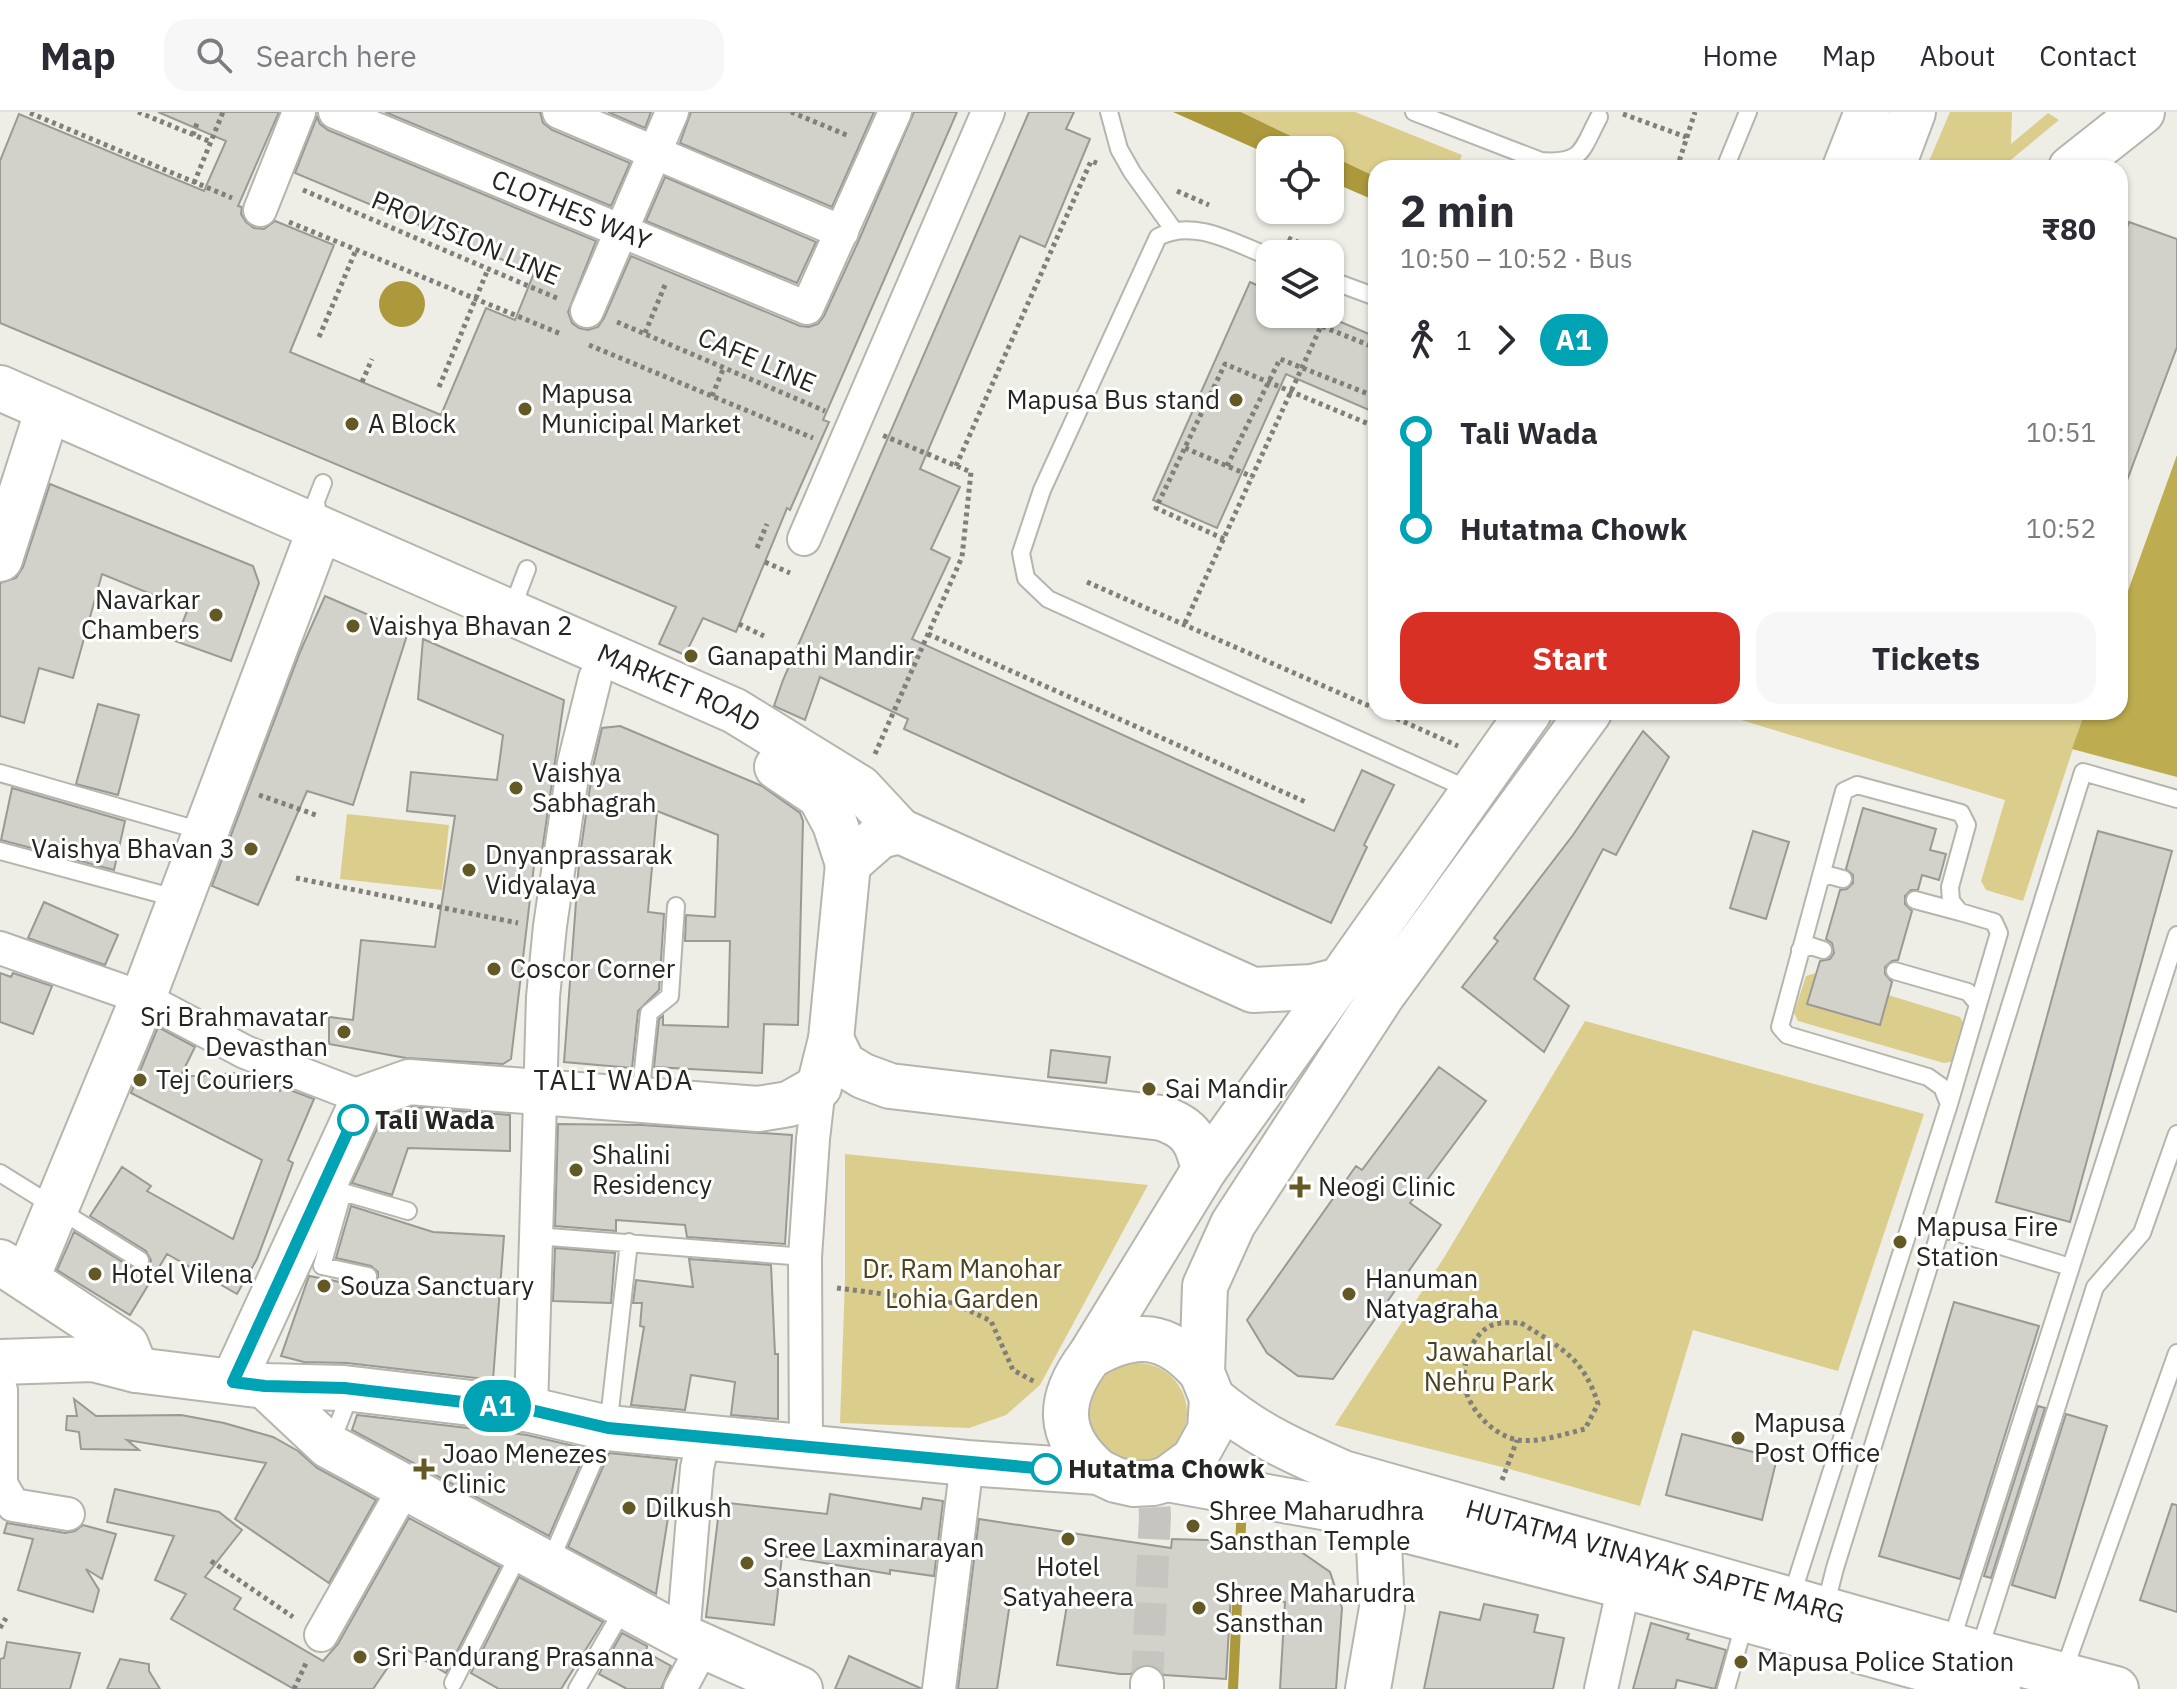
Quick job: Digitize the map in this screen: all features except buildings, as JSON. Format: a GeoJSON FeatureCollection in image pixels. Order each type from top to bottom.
{"type":"FeatureCollection","features":[{"type":"Feature","properties":{"kind":"main road"},"geometry":{"type":"LineString","coordinates":[[1848,160],[1867,112]]}},
{"type":"Feature","properties":{"kind":"main road"},"geometry":{"type":"LineString","coordinates":[[1895,160],[1913,112]]}},
{"type":"Feature","properties":{"kind":"main road"},"geometry":{"type":"LineString","coordinates":[[2081,160],[2142,112]]}},
{"type":"Feature","properties":{"kind":"main road","name":"MARKET ROAD"},"geometry":{"type":"LineString","coordinates":[[0,388],[43,424],[315,542],[595,678],[725,732],[820,796],[835,824],[848,864]]}},
{"type":"Feature","properties":{"kind":"main road","name":"MARKET ROAD"},"geometry":{"type":"LineString","coordinates":[[0,421],[43,424]]}},
{"type":"Feature","properties":{"kind":"main road"},"geometry":{"type":"LineString","coordinates":[[0,559],[43,424]]}},
{"type":"Feature","properties":{"kind":"main road"},"geometry":{"type":"LineString","coordinates":[[136,1370],[126,1345],[14,1270],[56,1209],[143,998],[315,542]]}},
{"type":"Feature","properties":{"kind":"main road","name":"MARKET ROAD"},"geometry":{"type":"LineString","coordinates":[[315,542],[510,612],[735,711],[860,788],[900,831],[1253,990],[1312,987],[1340,980]]}},
{"type":"Feature","properties":{"kind":"main road"},"geometry":{"type":"LineString","coordinates":[[1523,720],[1204,1170],[1090,1356],[1072,1379],[1065,1407],[1070,1436],[1085,1461],[1099,1472],[1134,1484],[1167,1479],[1194,1459],[1200,1450],[1210,1430],[1205,1286],[1233,1224],[1383,994],[1583,720]]}},
{"type":"Feature","properties":{"kind":"main road"},"geometry":{"type":"LineString","coordinates":[[249,1384],[333,1189],[364,1098],[409,1082],[758,1109],[789,1104],[819,1087],[831,1039],[848,864],[880,836],[900,831]]}},
{"type":"Feature","properties":{"kind":"main road"},"geometry":{"type":"LineString","coordinates":[[831,1039],[843,1064],[890,1086],[1173,1121],[1183,1125],[1199,1147],[1204,1170]]}},
{"type":"Feature","properties":{"kind":"main road"},"geometry":{"type":"LineString","coordinates":[[1090,1356],[1115,1342],[1143,1338],[1166,1343],[1186,1355],[1207,1385]]}},
{"type":"Feature","properties":{"kind":"main road"},"geometry":{"type":"LineString","coordinates":[[0,1362],[93,1359],[136,1370],[249,1384],[352,1389],[531,1410],[608,1428],[967,1463],[1099,1472]]}},
{"type":"Feature","properties":{"kind":"main road"},"geometry":{"type":"LineString","coordinates":[[0,1390],[95,1388],[136,1370]]}},
{"type":"Feature","properties":{"kind":"main road"},"geometry":{"type":"LineString","coordinates":[[249,1384],[329,1446],[625,1606],[693,1641],[800,1689]]}},
{"type":"Feature","properties":{"kind":"main road","name":"HUTATMA VINAYAK SAPTE MARG"},"geometry":{"type":"LineString","coordinates":[[1207,1385],[1238,1420],[1275,1443],[1343,1473],[1785,1614],[1975,1662],[2062,1675],[2116,1689]]}},
{"type":"Feature","properties":{"kind":"main road","name":"HUTATMA VINAYAK SAPTE MARG"},"geometry":{"type":"LineString","coordinates":[[1167,1479],[1339,1510],[1378,1523],[1624,1586],[1785,1614],[1975,1662]]}},
{"type":"Feature","properties":{"kind":"main road"},"geometry":{"type":"LineString","coordinates":[[1368,1689],[1382,1608],[1378,1523]]}},
{"type":"Feature","properties":{"kind":"street"},"geometry":{"type":"LineString","coordinates":[[260,210],[299,112]]}},
{"type":"Feature","properties":{"kind":"street","name":"CLOTHES WAY"},"geometry":{"type":"LineString","coordinates":[[335,112],[807,308],[842,232]]}},
{"type":"Feature","properties":{"kind":"street"},"geometry":{"type":"LineString","coordinates":[[559,112],[842,232],[895,112]]}},
{"type":"Feature","properties":{"kind":"street"},"geometry":{"type":"LineString","coordinates":[[585,326],[621,231],[672,112]]}},
{"type":"Feature","properties":{"kind":"street"},"geometry":{"type":"LineString","coordinates":[[804,539],[988,112]]}},
{"type":"Feature","properties":{"kind":"street"},"geometry":{"type":"LineString","coordinates":[[531,1410],[543,997],[574,763],[595,678]]}},
{"type":"Feature","properties":{"kind":"street"},"geometry":{"type":"LineString","coordinates":[[0,948],[143,998],[245,1052],[364,1098]]}},
{"type":"Feature","properties":{"kind":"street"},"geometry":{"type":"LineString","coordinates":[[806,1447],[805,1271],[819,1087]]}},
{"type":"Feature","properties":{"kind":"street"},"geometry":{"type":"LineString","coordinates":[[0,1390],[0,1485],[13,1505],[68,1514]]}},
{"type":"Feature","properties":{"kind":"street"},"geometry":{"type":"LineString","coordinates":[[680,1689],[693,1641],[697,1468],[704,1437]]}},
{"type":"Feature","properties":{"kind":"street"},"geometry":{"type":"LineString","coordinates":[[939,1689],[967,1463]]}},
{"type":"Feature","properties":{"kind":"street"},"geometry":{"type":"LineString","coordinates":[[321,1635],[405,1487]]}},
{"type":"Feature","properties":{"kind":"street"},"geometry":{"type":"LineString","coordinates":[[1601,1689],[1624,1586]]}},
{"type":"Feature","properties":{"kind":"lane"},"geometry":{"type":"LineString","coordinates":[[1109,112],[1119,149],[1173,229]]}},
{"type":"Feature","properties":{"kind":"lane"},"geometry":{"type":"LineString","coordinates":[[1414,112],[1538,160]]}},
{"type":"Feature","properties":{"kind":"lane"},"geometry":{"type":"LineString","coordinates":[[1728,160],[1748,112]]}},
{"type":"Feature","properties":{"kind":"lane"},"geometry":{"type":"LineString","coordinates":[[1570,160],[1579,155],[1599,117]]}},
{"type":"Feature","properties":{"kind":"lane"},"geometry":{"type":"LineString","coordinates":[[1256,252],[1198,229],[1173,229],[1158,237],[1042,490],[1021,553],[1026,578],[1048,599],[1482,777]]}},
{"type":"Feature","properties":{"kind":"lane"},"geometry":{"type":"LineString","coordinates":[[1344,285],[1368,294]]}},
{"type":"Feature","properties":{"kind":"lane"},"geometry":{"type":"LineString","coordinates":[[315,542],[316,501],[323,483]]}},
{"type":"Feature","properties":{"kind":"lane"},"geometry":{"type":"LineString","coordinates":[[510,612],[527,569]]}},
{"type":"Feature","properties":{"kind":"lane"},"geometry":{"type":"LineString","coordinates":[[1726,1689],[1785,1614],[1942,1228],[2083,772],[2177,799]]}},
{"type":"Feature","properties":{"kind":"lane"},"geometry":{"type":"LineString","coordinates":[[0,773],[207,832]]}},
{"type":"Feature","properties":{"kind":"lane"},"geometry":{"type":"LineString","coordinates":[[1949,1104],[1942,1087],[1928,1077],[1787,1035],[1780,1027],[1780,1018],[1844,791],[1857,785],[1961,813],[1967,825],[1950,887],[1951,901],[1960,912]]}},
{"type":"Feature","properties":{"kind":"lane"},"geometry":{"type":"LineString","coordinates":[[0,851],[180,900]]}},
{"type":"Feature","properties":{"kind":"lane"},"geometry":{"type":"LineString","coordinates":[[1821,879],[1828,875],[1843,879]]}},
{"type":"Feature","properties":{"kind":"lane"},"geometry":{"type":"LineString","coordinates":[[1785,1614],[1949,1104],[1999,933],[1994,922],[1915,900]]}},
{"type":"Feature","properties":{"kind":"lane"},"geometry":{"type":"LineString","coordinates":[[639,1099],[649,1013],[670,996],[676,906]]}},
{"type":"Feature","properties":{"kind":"lane"},"geometry":{"type":"LineString","coordinates":[[1975,1662],[2070,1267],[2177,935]]}},
{"type":"Feature","properties":{"kind":"lane"},"geometry":{"type":"LineString","coordinates":[[1800,950],[1811,946],[1823,950]]}},
{"type":"Feature","properties":{"kind":"lane"},"geometry":{"type":"LineString","coordinates":[[1895,971],[1968,992],[1978,1004]]}},
{"type":"Feature","properties":{"kind":"lane"},"geometry":{"type":"LineString","coordinates":[[1975,1662],[2095,1287],[2142,1233],[2177,1134]]}},
{"type":"Feature","properties":{"kind":"lane"},"geometry":{"type":"LineString","coordinates":[[0,1173],[140,1260]]}},
{"type":"Feature","properties":{"kind":"lane"},"geometry":{"type":"LineString","coordinates":[[368,1276],[322,1266],[333,1189],[408,1211]]}},
{"type":"Feature","properties":{"kind":"lane"},"geometry":{"type":"LineString","coordinates":[[1942,1228],[2070,1267]]}},
{"type":"Feature","properties":{"kind":"lane"},"geometry":{"type":"LineString","coordinates":[[536,1236],[629,1242],[805,1271]]}},
{"type":"Feature","properties":{"kind":"lane"},"geometry":{"type":"LineString","coordinates":[[453,1683],[534,1558],[608,1428],[629,1242]]}},
{"type":"Feature","properties":{"kind":"lane"},"geometry":{"type":"LineString","coordinates":[[2062,1675],[2177,1353]]}},
{"type":"Feature","properties":{"kind":"lane"},"geometry":{"type":"LineString","coordinates":[[329,1446],[352,1389]]}},
{"type":"Feature","properties":{"kind":"lane"},"geometry":{"type":"LineString","coordinates":[[577,1689],[625,1606]]}},
{"type":"Feature","properties":{"kind":"path"},"geometry":{"type":"LineString","coordinates":[[138,112],[211,142]]}},
{"type":"Feature","properties":{"kind":"path"},"geometry":{"type":"LineString","coordinates":[[194,183],[223,112]]}},
{"type":"Feature","properties":{"kind":"path"},"geometry":{"type":"LineString","coordinates":[[791,112],[879,149]]}},
{"type":"Feature","properties":{"kind":"path"},"geometry":{"type":"LineString","coordinates":[[1617,112],[1686,137]]}},
{"type":"Feature","properties":{"kind":"path"},"geometry":{"type":"LineString","coordinates":[[1679,160],[1695,112]]}},
{"type":"Feature","properties":{"kind":"path"},"geometry":{"type":"LineString","coordinates":[[193,135],[198,120]]}},
{"type":"Feature","properties":{"kind":"path"},"geometry":{"type":"LineString","coordinates":[[956,466],[1091,161],[1132,172],[1215,207]]}},
{"type":"Feature","properties":{"kind":"path","name":"PROVISION LINE"},"geometry":{"type":"LineString","coordinates":[[273,177],[488,269],[585,326],[645,333]]}},
{"type":"Feature","properties":{"kind":"path"},"geometry":{"type":"LineString","coordinates":[[1285,236],[1294,240]]}},
{"type":"Feature","properties":{"kind":"path"},"geometry":{"type":"LineString","coordinates":[[319,337],[356,250]]}},
{"type":"Feature","properties":{"kind":"path"},"geometry":{"type":"LineString","coordinates":[[645,333],[678,254]]}},
{"type":"Feature","properties":{"kind":"path"},"geometry":{"type":"LineString","coordinates":[[439,387],[488,269]]}},
{"type":"Feature","properties":{"kind":"path"},"geometry":{"type":"LineString","coordinates":[[476,299],[569,336]]}},
{"type":"Feature","properties":{"kind":"path"},"geometry":{"type":"LineString","coordinates":[[585,326],[712,397],[971,472],[962,557],[860,788]]}},
{"type":"Feature","properties":{"kind":"path"},"geometry":{"type":"LineString","coordinates":[[1185,623],[1321,326],[1368,345]]}},
{"type":"Feature","properties":{"kind":"path","name":"CAFE LINE"},"geometry":{"type":"LineString","coordinates":[[645,333],[724,367],[848,437]]}},
{"type":"Feature","properties":{"kind":"path"},"geometry":{"type":"LineString","coordinates":[[362,382],[372,359]]}},
{"type":"Feature","properties":{"kind":"path"},"geometry":{"type":"LineString","coordinates":[[1227,466],[1280,359],[1368,394]]}},
{"type":"Feature","properties":{"kind":"path"},"geometry":{"type":"LineString","coordinates":[[1224,539],[1156,508],[1225,364],[1368,424]]}},
{"type":"Feature","properties":{"kind":"path"},"geometry":{"type":"LineString","coordinates":[[712,397],[724,367]]}},
{"type":"Feature","properties":{"kind":"path"},"geometry":{"type":"LineString","coordinates":[[1185,448],[1253,477]]}},
{"type":"Feature","properties":{"kind":"path"},"geometry":{"type":"LineString","coordinates":[[757,548],[767,524]]}},
{"type":"Feature","properties":{"kind":"path"},"geometry":{"type":"LineString","coordinates":[[765,562],[790,573]]}},
{"type":"Feature","properties":{"kind":"path"},"geometry":{"type":"LineString","coordinates":[[1087,582],[1368,705]]}},
{"type":"Feature","properties":{"kind":"path"},"geometry":{"type":"LineString","coordinates":[[739,624],[764,636]]}},
{"type":"Feature","properties":{"kind":"path"},"geometry":{"type":"LineString","coordinates":[[928,634],[1308,803]]}},
{"type":"Feature","properties":{"kind":"path"},"geometry":{"type":"LineString","coordinates":[[1394,720],[1482,777]]}},
{"type":"Feature","properties":{"kind":"path"},"geometry":{"type":"LineString","coordinates":[[225,781],[316,815]]}},
{"type":"Feature","properties":{"kind":"path"},"geometry":{"type":"LineString","coordinates":[[296,878],[528,925],[550,926]]}},
{"type":"Feature","properties":{"kind":"path"},"geometry":{"type":"LineString","coordinates":[[805,1271],[871,1291],[953,1303],[991,1321],[1013,1370],[1040,1385]]}},
{"type":"Feature","properties":{"kind":"path"},"geometry":{"type":"LineString","coordinates":[[1521,1323],[1574,1358],[1591,1381],[1598,1404],[1585,1429],[1517,1440],[1487,1426],[1466,1395],[1465,1373],[1472,1342],[1493,1324],[1521,1323]]}},
{"type":"Feature","properties":{"kind":"path"},"geometry":{"type":"LineString","coordinates":[[1502,1481],[1517,1440]]}},
{"type":"Feature","properties":{"kind":"path"},"geometry":{"type":"LineString","coordinates":[[211,1561],[321,1635]]}},
{"type":"Feature","properties":{"kind":"path"},"geometry":{"type":"LineString","coordinates":[[0,1628],[6,1618]]}},
{"type":"Feature","properties":{"kind":"green space"},"geometry":{"type":"Polygon","coordinates":[[[1241,112],[1355,112],[1462,155],[1460,160],[1368,160],[1368,173],[1344,162],[1344,136],[1291,136],[1241,112]]]}},
{"type":"Feature","properties":{"kind":"green space"},"geometry":{"type":"Polygon","coordinates":[[[1950,112],[2012,112],[2011,144],[2048,113],[2059,120],[2011,160],[1929,160],[1950,112]]]}},
{"type":"Feature","properties":{"kind":"green space"},"geometry":{"type":"Polygon","coordinates":[[[1741,720],[2082,720],[2023,901],[1986,890],[1981,881],[2005,800],[1741,720]]]}},
{"type":"Feature","properties":{"kind":"green space"},"geometry":{"type":"Polygon","coordinates":[[[347,814],[449,825],[442,890],[340,879],[347,814]]]}},
{"type":"Feature","properties":{"kind":"green space"},"geometry":{"type":"Polygon","coordinates":[[[1816,973],[1808,1005],[1879,1025],[1888,995],[1960,1017],[1965,1026],[1955,1061],[1944,1063],[1798,1021],[1794,1013],[1806,976],[1816,973]]]}},
{"type":"Feature","properties":{"kind":"green space","name":"Jawaharlal Nehru Park"},"geometry":{"type":"Polygon","coordinates":[[[1585,1021],[1924,1114],[1838,1371],[1693,1330],[1640,1506],[1335,1425],[1445,1256],[1585,1021]]]}},
{"type":"Feature","properties":{"kind":"green space","name":"Dr. Ram Manohar Lohia Garden"},"geometry":{"type":"Polygon","coordinates":[[[845,1154],[1148,1185],[1040,1385],[1006,1415],[969,1428],[840,1423],[845,1154]]]}},
{"type":"Feature","properties":{"kind":"green space"},"geometry":{"type":"Polygon","coordinates":[[[1137,1363],[1156,1367],[1172,1378],[1183,1394],[1187,1413],[1183,1432],[1172,1448],[1156,1459],[1137,1463],[1118,1459],[1102,1448],[1091,1432],[1087,1413],[1091,1394],[1102,1378],[1118,1367],[1137,1363]]]}},
{"type":"Feature","properties":{"kind":"shaded area"},"geometry":{"type":"Polygon","coordinates":[[[1173,112],[1241,112],[1291,136],[1256,136],[1256,149],[1173,112]]]}},
{"type":"Feature","properties":{"kind":"shaded area"},"geometry":{"type":"Polygon","coordinates":[[[1344,162],[1368,173],[1368,198],[1344,187],[1344,162]]]}},
{"type":"Feature","properties":{"kind":"shaded area"},"geometry":{"type":"Polygon","coordinates":[[[402,281],[418,288],[425,304],[418,320],[402,327],[386,320],[379,304],[386,288],[402,281]]]}},
{"type":"Feature","properties":{"kind":"shaded area"},"geometry":{"type":"Polygon","coordinates":[[[2177,455],[2177,777],[2072,749],[2082,720],[2128,720],[2128,591],[2177,455]]]}},
{"type":"Feature","properties":{"kind":"waterway"},"geometry":{"type":"LineString","coordinates":[[1240,1551],[1241,1524]]}},
{"type":"Feature","properties":{"kind":"waterway"},"geometry":{"type":"LineString","coordinates":[[1233,1689],[1238,1583]]}},
{"type":"Feature","properties":{"kind":"tunnel"},"geometry":{"type":"LineString","coordinates":[[1147,1683],[1155,1516],[1153,1483]]}},
{"type":"Feature","properties":{"kind":"bus line","name":"A1"},"geometry":{"type":"LineString","coordinates":[[353,1120],[233,1382],[344,1388],[531,1410],[608,1428],[1046,1469]]}},
{"type":"Feature","properties":{"kind":"place","name":"Mapusa Bus stand"},"geometry":{"type":"Point","coordinates":[1236,400]}},
{"type":"Feature","properties":{"kind":"place","name":"Mapusa Municipal Market"},"geometry":{"type":"Point","coordinates":[525,409]}},
{"type":"Feature","properties":{"kind":"place","name":"A Block"},"geometry":{"type":"Point","coordinates":[352,424]}},
{"type":"Feature","properties":{"kind":"place","name":"Navarkar Chambers"},"geometry":{"type":"Point","coordinates":[216,615]}},
{"type":"Feature","properties":{"kind":"place","name":"Vaishya Bhavan 2"},"geometry":{"type":"Point","coordinates":[353,626]}},
{"type":"Feature","properties":{"kind":"place","name":"Ganapathi Mandir"},"geometry":{"type":"Point","coordinates":[691,656]}},
{"type":"Feature","properties":{"kind":"place","name":"Vaishya Sabhagrah"},"geometry":{"type":"Point","coordinates":[516,788]}},
{"type":"Feature","properties":{"kind":"place","name":"Vaishya Bhavan 3"},"geometry":{"type":"Point","coordinates":[251,849]}},
{"type":"Feature","properties":{"kind":"place","name":"Dnyanprassarak Vidyalaya"},"geometry":{"type":"Point","coordinates":[469,870]}},
{"type":"Feature","properties":{"kind":"place","name":"Coscor Corner"},"geometry":{"type":"Point","coordinates":[494,969]}},
{"type":"Feature","properties":{"kind":"place","name":"Sri Brahmavatar Devasthan"},"geometry":{"type":"Point","coordinates":[344,1032]}},
{"type":"Feature","properties":{"kind":"place","name":"Tej Couriers"},"geometry":{"type":"Point","coordinates":[140,1080]}},
{"type":"Feature","properties":{"kind":"place","name":"Sai Mandir"},"geometry":{"type":"Point","coordinates":[1149,1089]}},
{"type":"Feature","properties":{"kind":"place","name":"Tali Wada"},"geometry":{"type":"Point","coordinates":[353,1120]}},
{"type":"Feature","properties":{"kind":"place","name":"Shalini Residency"},"geometry":{"type":"Point","coordinates":[576,1170]}},
{"type":"Feature","properties":{"kind":"place","name":"Neogi Clinic"},"geometry":{"type":"Point","coordinates":[1300,1187]}},
{"type":"Feature","properties":{"kind":"place","name":"Mapusa Fire Station"},"geometry":{"type":"Point","coordinates":[1900,1242]}},
{"type":"Feature","properties":{"kind":"place","name":"Hotel Vilena"},"geometry":{"type":"Point","coordinates":[95,1274]}},
{"type":"Feature","properties":{"kind":"place","name":"Souza Sanctuary"},"geometry":{"type":"Point","coordinates":[324,1286]}},
{"type":"Feature","properties":{"kind":"place","name":"Hanuman Natyagraha"},"geometry":{"type":"Point","coordinates":[1349,1294]}},
{"type":"Feature","properties":{"kind":"place","name":"Mapusa Post Office"},"geometry":{"type":"Point","coordinates":[1738,1438]}},
{"type":"Feature","properties":{"kind":"place","name":"Joao Menezes Clinic"},"geometry":{"type":"Point","coordinates":[424,1469]}},
{"type":"Feature","properties":{"kind":"place","name":"Hutatma Chowk"},"geometry":{"type":"Point","coordinates":[1046,1469]}},
{"type":"Feature","properties":{"kind":"place","name":"Dilkush"},"geometry":{"type":"Point","coordinates":[629,1508]}},
{"type":"Feature","properties":{"kind":"place","name":"Shree Maharudhra Sansthan Temple"},"geometry":{"type":"Point","coordinates":[1193,1526]}},
{"type":"Feature","properties":{"kind":"place","name":"Hotel Satyaheera"},"geometry":{"type":"Point","coordinates":[1068,1539]}},
{"type":"Feature","properties":{"kind":"place","name":"Sree Laxminarayan Sansthan"},"geometry":{"type":"Point","coordinates":[747,1563]}},
{"type":"Feature","properties":{"kind":"place","name":"Shree Maharudra Sansthan"},"geometry":{"type":"Point","coordinates":[1199,1608]}},
{"type":"Feature","properties":{"kind":"place","name":"Sri Pandurang Prasanna"},"geometry":{"type":"Point","coordinates":[360,1657]}},
{"type":"Feature","properties":{"kind":"place","name":"Mapusa Police Station"},"geometry":{"type":"Point","coordinates":[1741,1662]}},
{"type":"Feature","properties":{"kind":"district","name":"TALI WADA"},"geometry":{"type":"Point","coordinates":[614,1080]}}]}
